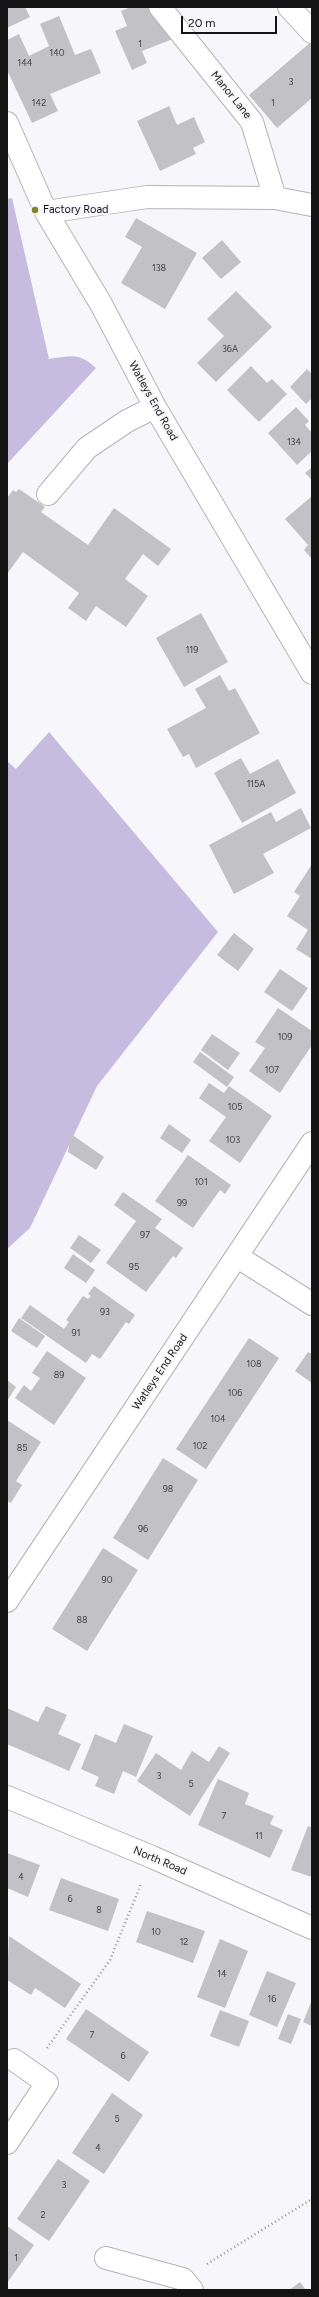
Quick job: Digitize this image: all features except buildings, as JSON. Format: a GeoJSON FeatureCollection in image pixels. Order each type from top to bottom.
{"type":"FeatureCollection","features":[{"type":"Feature","properties":{"kind":"street","name":"Manor Lane"},"geometry":{"type":"LineString","coordinates":[[160,7],[252,122],[274,198]]}},
{"type":"Feature","properties":{"kind":"street"},"geometry":{"type":"LineString","coordinates":[[289,7],[312,32]]}},
{"type":"Feature","properties":{"kind":"street","name":"Watleys End Road"},"geometry":{"type":"LineString","coordinates":[[7,123],[46,212],[101,304],[155,407],[312,673]]}},
{"type":"Feature","properties":{"kind":"street"},"geometry":{"type":"LineString","coordinates":[[46,212],[147,197],[274,198],[312,205]]}},
{"type":"Feature","properties":{"kind":"street"},"geometry":{"type":"LineString","coordinates":[[48,494],[87,448],[127,421],[155,407]]}},
{"type":"Feature","properties":{"kind":"street","name":"Watleys End Road"},"geometry":{"type":"LineString","coordinates":[[7,1601],[238,1257],[312,1143]]}},
{"type":"Feature","properties":{"kind":"street"},"geometry":{"type":"LineString","coordinates":[[238,1257],[312,1304]]}},
{"type":"Feature","properties":{"kind":"street","name":"North Road"},"geometry":{"type":"LineString","coordinates":[[7,1797],[152,1857],[312,1928]]}},
{"type":"Feature","properties":{"kind":"street"},"geometry":{"type":"LineString","coordinates":[[7,2143],[47,2083],[22,2066]]}},
{"type":"Feature","properties":{"kind":"street"},"geometry":{"type":"LineString","coordinates":[[106,2258],[187,2285]]}},
{"type":"Feature","properties":{"kind":"path"},"geometry":{"type":"LineString","coordinates":[[22,2066],[110,1960],[152,1857]]}},
{"type":"Feature","properties":{"kind":"path"},"geometry":{"type":"LineString","coordinates":[[187,2285],[312,2199]]}},
{"type":"Feature","properties":{"kind":"shaded area"},"geometry":{"type":"Polygon","coordinates":[[[12,198],[49,359],[74,356],[84,359],[96,368],[7,464],[7,199],[12,198]]]}},
{"type":"Feature","properties":{"kind":"shaded area"},"geometry":{"type":"Polygon","coordinates":[[[49,732],[218,932],[97,1086],[30,1228],[7,1249],[7,761],[16,769],[49,732]]]}},
{"type":"Feature","properties":{"kind":"place","name":"Factory Road"},"geometry":{"type":"Point","coordinates":[35,210]}}]}
